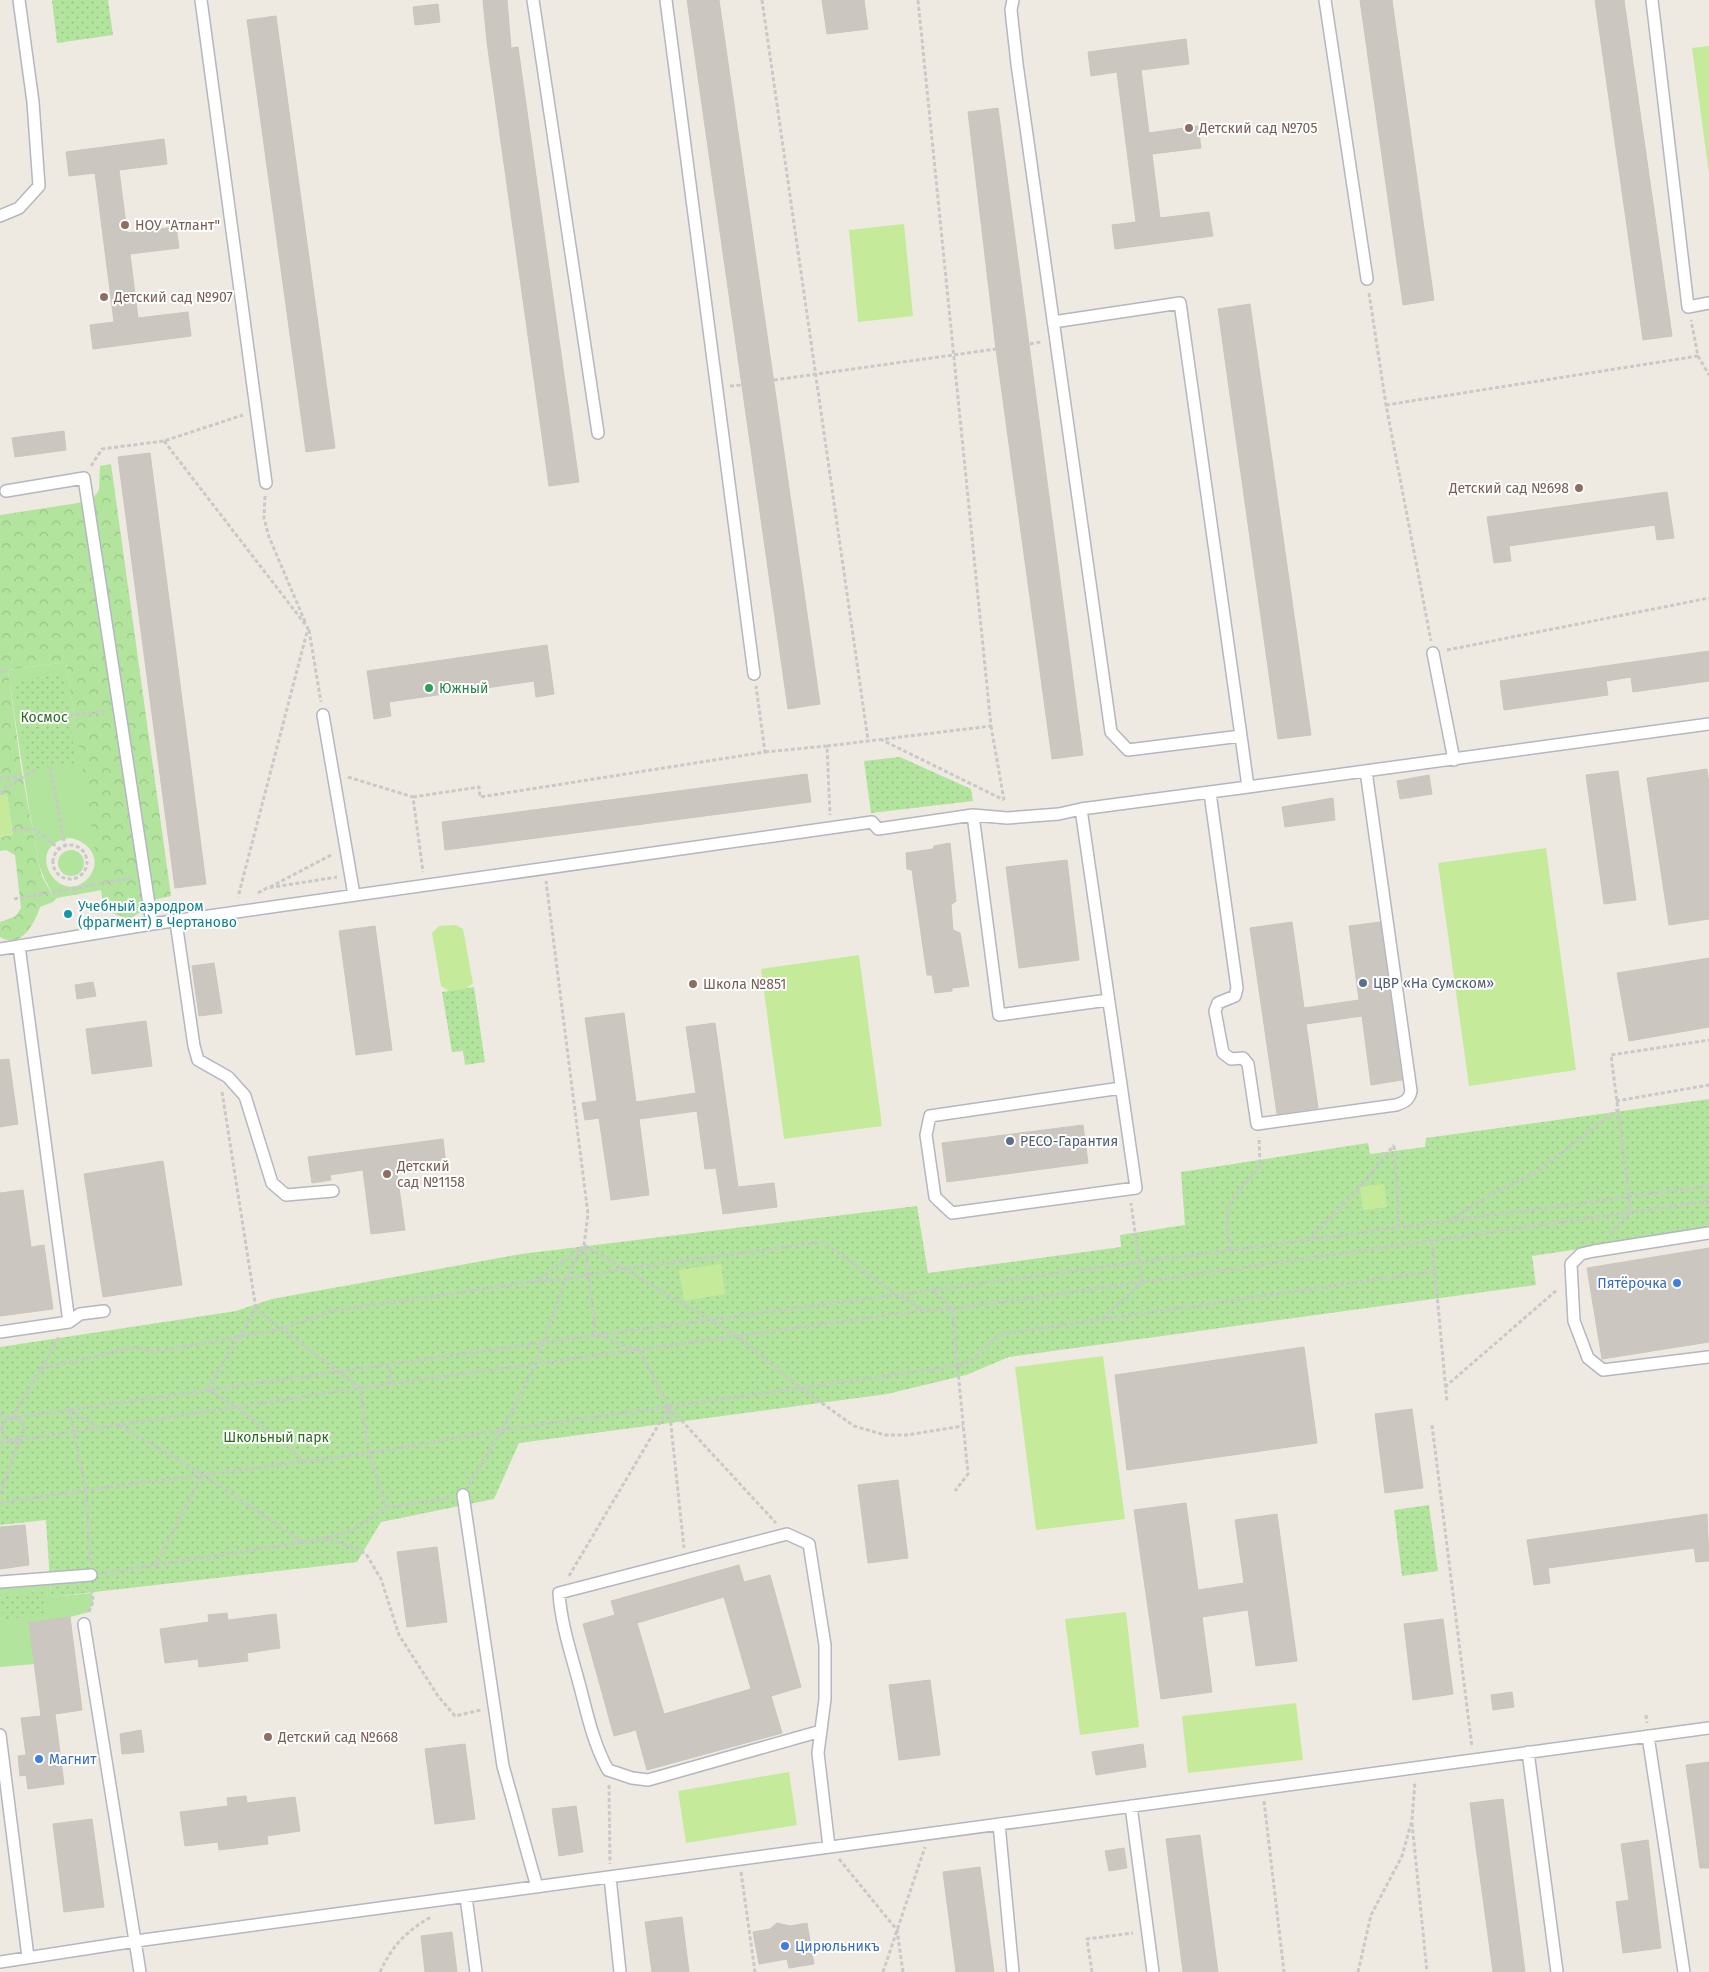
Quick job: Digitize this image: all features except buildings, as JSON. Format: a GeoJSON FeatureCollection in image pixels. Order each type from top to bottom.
{"type":"FeatureCollection","features":[{"type":"Feature","properties":{"kind":"lane"},"geometry":{"type":"LineString","coordinates":[[0,216],[19,208],[39,186],[34,102],[19,0]]}},
{"type":"Feature","properties":{"kind":"lane"},"geometry":{"type":"LineString","coordinates":[[200,0],[266,483]]}},
{"type":"Feature","properties":{"kind":"lane"},"geometry":{"type":"LineString","coordinates":[[533,0],[598,433]]}},
{"type":"Feature","properties":{"kind":"lane"},"geometry":{"type":"LineString","coordinates":[[666,0],[754,674]]}},
{"type":"Feature","properties":{"kind":"lane"},"geometry":{"type":"LineString","coordinates":[[1013,0],[1011,10],[1017,64],[1111,732],[1128,750],[1241,736]]}},
{"type":"Feature","properties":{"kind":"lane"},"geometry":{"type":"LineString","coordinates":[[1325,0],[1367,279]]}},
{"type":"Feature","properties":{"kind":"lane"},"geometry":{"type":"LineString","coordinates":[[1652,0],[1688,307],[1709,303]]}},
{"type":"Feature","properties":{"kind":"lane"},"geometry":{"type":"LineString","coordinates":[[1053,322],[1180,303],[1248,787]]}},
{"type":"Feature","properties":{"kind":"lane"},"geometry":{"type":"LineString","coordinates":[[6,491],[84,478],[152,924]]}},
{"type":"Feature","properties":{"kind":"lane"},"geometry":{"type":"LineString","coordinates":[[1433,653],[1454,760]]}},
{"type":"Feature","properties":{"kind":"lane"},"geometry":{"type":"LineString","coordinates":[[324,715],[354,895]]}},
{"type":"Feature","properties":{"kind":"lane"},"geometry":{"type":"LineString","coordinates":[[0,949],[152,924],[831,827],[872,822],[878,829],[973,815],[1007,818],[1058,814],[1081,809],[1709,724]]}},
{"type":"Feature","properties":{"kind":"lane"},"geometry":{"type":"LineString","coordinates":[[1210,793],[1238,988],[1235,996],[1218,1003],[1215,1011],[1216,1020],[1223,1053],[1231,1059],[1243,1058],[1248,1064],[1257,1124],[1396,1104],[1405,1102],[1410,1096],[1411,1091],[1366,771]]}},
{"type":"Feature","properties":{"kind":"lane"},"geometry":{"type":"LineString","coordinates":[[1081,809],[1108,1000],[1122,1088],[1136,1188],[952,1213],[935,1197],[926,1135],[930,1116],[1122,1088]]}},
{"type":"Feature","properties":{"kind":"lane"},"geometry":{"type":"LineString","coordinates":[[973,815],[999,1015],[1108,1000]]}},
{"type":"Feature","properties":{"kind":"lane"},"geometry":{"type":"LineString","coordinates":[[176,922],[194,1046],[198,1060],[228,1077],[245,1096],[272,1183],[286,1195],[333,1191]]}},
{"type":"Feature","properties":{"kind":"lane"},"geometry":{"type":"LineString","coordinates":[[18,946],[69,1322]]}},
{"type":"Feature","properties":{"kind":"lane"},"geometry":{"type":"LineString","coordinates":[[1708,1357],[1603,1370],[1588,1358],[1574,1321],[1571,1264],[1581,1254],[1594,1251],[1709,1233]]}},
{"type":"Feature","properties":{"kind":"lane"},"geometry":{"type":"LineString","coordinates":[[0,1332],[69,1322],[80,1314],[104,1311]]}},
{"type":"Feature","properties":{"kind":"lane"},"geometry":{"type":"LineString","coordinates":[[463,1495],[503,1766],[537,1887]]}},
{"type":"Feature","properties":{"kind":"lane"},"geometry":{"type":"LineString","coordinates":[[821,1731],[648,1780],[632,1778],[608,1770],[598,1751],[560,1614],[559,1593],[787,1534],[809,1544],[825,1645],[825,1699],[821,1731],[818,1753],[830,1847]]}},
{"type":"Feature","properties":{"kind":"lane"},"geometry":{"type":"LineString","coordinates":[[0,1582],[91,1575]]}},
{"type":"Feature","properties":{"kind":"lane"},"geometry":{"type":"LineString","coordinates":[[84,1624],[140,1972]]}},
{"type":"Feature","properties":{"kind":"lane"},"geometry":{"type":"LineString","coordinates":[[0,1962],[136,1941],[1709,1728]]}},
{"type":"Feature","properties":{"kind":"lane"},"geometry":{"type":"LineString","coordinates":[[0,1735],[28,1957]]}},
{"type":"Feature","properties":{"kind":"lane"},"geometry":{"type":"LineString","coordinates":[[1648,1736],[1684,1972]]}},
{"type":"Feature","properties":{"kind":"lane"},"geometry":{"type":"LineString","coordinates":[[1528,1752],[1557,1972]]}},
{"type":"Feature","properties":{"kind":"lane"},"geometry":{"type":"LineString","coordinates":[[1131,1806],[1153,1972]]}},
{"type":"Feature","properties":{"kind":"lane"},"geometry":{"type":"LineString","coordinates":[[999,1824],[1013,1972]]}},
{"type":"Feature","properties":{"kind":"lane"},"geometry":{"type":"LineString","coordinates":[[610,1877],[620,1972]]}},
{"type":"Feature","properties":{"kind":"lane"},"geometry":{"type":"LineString","coordinates":[[466,1897],[476,1972]]}},
{"type":"Feature","properties":{"kind":"path"},"geometry":{"type":"LineString","coordinates":[[762,0],[868,740]]}},
{"type":"Feature","properties":{"kind":"path"},"geometry":{"type":"LineString","coordinates":[[918,0],[952,356],[991,726],[1007,818]]}},
{"type":"Feature","properties":{"kind":"path"},"geometry":{"type":"LineString","coordinates":[[1367,279],[1386,405],[1433,653],[1709,598]]}},
{"type":"Feature","properties":{"kind":"path"},"geometry":{"type":"LineString","coordinates":[[1688,307],[1698,356],[1709,375]]}},
{"type":"Feature","properties":{"kind":"path"},"geometry":{"type":"LineString","coordinates":[[774,380],[996,349]]}},
{"type":"Feature","properties":{"kind":"path"},"geometry":{"type":"LineString","coordinates":[[1386,405],[1698,356]]}},
{"type":"Feature","properties":{"kind":"path"},"geometry":{"type":"LineString","coordinates":[[84,478],[102,449],[164,441],[256,410]]}},
{"type":"Feature","properties":{"kind":"path"},"geometry":{"type":"LineString","coordinates":[[164,441],[308,628]]}},
{"type":"Feature","properties":{"kind":"path"},"geometry":{"type":"LineString","coordinates":[[266,483],[264,518],[269,537],[308,628],[324,715]]}},
{"type":"Feature","properties":{"kind":"path"},"geometry":{"type":"LineString","coordinates":[[234,913],[308,628]]}},
{"type":"Feature","properties":{"kind":"path"},"geometry":{"type":"LineString","coordinates":[[0,672],[8,670]]}},
{"type":"Feature","properties":{"kind":"path"},"geometry":{"type":"LineString","coordinates":[[754,674],[765,752]]}},
{"type":"Feature","properties":{"kind":"path"},"geometry":{"type":"LineString","coordinates":[[69,716],[119,709]]}},
{"type":"Feature","properties":{"kind":"path"},"geometry":{"type":"LineString","coordinates":[[333,772],[413,797],[479,787],[480,798],[765,752],[991,726]]}},
{"type":"Feature","properties":{"kind":"path"},"geometry":{"type":"LineString","coordinates":[[880,739],[1004,800]]}},
{"type":"Feature","properties":{"kind":"path"},"geometry":{"type":"LineString","coordinates":[[827,746],[831,827]]}},
{"type":"Feature","properties":{"kind":"path"},"geometry":{"type":"LineString","coordinates":[[50,767],[65,846]]}},
{"type":"Feature","properties":{"kind":"path"},"geometry":{"type":"LineString","coordinates":[[2,795],[3,789],[37,769]]}},
{"type":"Feature","properties":{"kind":"path"},"geometry":{"type":"LineString","coordinates":[[0,778],[24,776]]}},
{"type":"Feature","properties":{"kind":"path"},"geometry":{"type":"LineString","coordinates":[[413,797],[425,886]]}},
{"type":"Feature","properties":{"kind":"path"},"geometry":{"type":"LineString","coordinates":[[12,830],[35,829],[59,849]]}},
{"type":"Feature","properties":{"kind":"path"},"geometry":{"type":"LineString","coordinates":[[75,879],[63,878],[55,870],[54,859],[59,849],[65,846],[75,846],[86,855],[86,870],[75,879],[76,895]]}},
{"type":"Feature","properties":{"kind":"path"},"geometry":{"type":"LineString","coordinates":[[267,888],[346,848]]}},
{"type":"Feature","properties":{"kind":"path"},"geometry":{"type":"LineString","coordinates":[[544,868],[588,1214],[584,1245],[596,1336]]}},
{"type":"Feature","properties":{"kind":"path"},"geometry":{"type":"LineString","coordinates":[[14,899],[145,875]]}},
{"type":"Feature","properties":{"kind":"path"},"geometry":{"type":"LineString","coordinates":[[1594,1251],[1629,1212],[1629,1196],[1611,1055],[1709,1040]]}},
{"type":"Feature","properties":{"kind":"path"},"geometry":{"type":"LineString","coordinates":[[207,1389],[256,1309],[218,1073]]}},
{"type":"Feature","properties":{"kind":"path"},"geometry":{"type":"LineString","coordinates":[[1616,1101],[1709,1085]]}},
{"type":"Feature","properties":{"kind":"path"},"geometry":{"type":"LineString","coordinates":[[1451,1220],[1496,1192],[1536,1172],[1617,1110]]}},
{"type":"Feature","properties":{"kind":"path"},"geometry":{"type":"LineString","coordinates":[[1230,1250],[1226,1214],[1230,1200],[1260,1166],[1260,1144],[1257,1124]]}},
{"type":"Feature","properties":{"kind":"path"},"geometry":{"type":"LineString","coordinates":[[1311,1239],[1360,1187],[1394,1145],[1400,1226]]}},
{"type":"Feature","properties":{"kind":"path"},"geometry":{"type":"LineString","coordinates":[[10,1418],[710,1320],[897,1295],[934,1292],[1400,1226],[1709,1186]]}},
{"type":"Feature","properties":{"kind":"path"},"geometry":{"type":"LineString","coordinates":[[1136,1188],[1131,1204],[1142,1282]]}},
{"type":"Feature","properties":{"kind":"path"},"geometry":{"type":"LineString","coordinates":[[0,1443],[360,1388],[640,1351],[736,1335],[925,1310],[952,1309],[1709,1201]]}},
{"type":"Feature","properties":{"kind":"path"},"geometry":{"type":"LineString","coordinates":[[1432,1240],[1447,1402]]}},
{"type":"Feature","properties":{"kind":"path"},"geometry":{"type":"LineString","coordinates":[[41,1369],[135,1347],[153,1352],[238,1337],[282,1328],[331,1311],[537,1280],[566,1279],[623,1269],[823,1242],[897,1295],[925,1310]]}},
{"type":"Feature","properties":{"kind":"path"},"geometry":{"type":"LineString","coordinates":[[584,1245],[736,1335],[845,1420],[871,1432],[885,1435],[907,1435],[963,1426]]}},
{"type":"Feature","properties":{"kind":"path"},"geometry":{"type":"LineString","coordinates":[[91,1575],[323,1539],[353,1530],[386,1508],[463,1495],[502,1430],[535,1365],[566,1279],[584,1245]]}},
{"type":"Feature","properties":{"kind":"path"},"geometry":{"type":"LineString","coordinates":[[537,1280],[584,1245]]}},
{"type":"Feature","properties":{"kind":"path"},"geometry":{"type":"LineString","coordinates":[[0,1503],[202,1474],[369,1453],[502,1430],[957,1366],[973,1360],[1000,1334],[1435,1272]]}},
{"type":"Feature","properties":{"kind":"path"},"geometry":{"type":"LineString","coordinates":[[1446,1387],[1571,1277]]}},
{"type":"Feature","properties":{"kind":"path"},"geometry":{"type":"LineString","coordinates":[[1102,1319],[1142,1282]]}},
{"type":"Feature","properties":{"kind":"path"},"geometry":{"type":"LineString","coordinates":[[934,1292],[952,1309],[968,1474],[955,1491]]}},
{"type":"Feature","properties":{"kind":"path"},"geometry":{"type":"LineString","coordinates":[[256,1309],[336,1372],[360,1388],[369,1453],[386,1508]]}},
{"type":"Feature","properties":{"kind":"path"},"geometry":{"type":"LineString","coordinates":[[17,1441],[5,1438],[2,1431],[3,1424],[10,1418],[69,1322]]}},
{"type":"Feature","properties":{"kind":"path"},"geometry":{"type":"LineString","coordinates":[[596,1336],[640,1351],[669,1407],[787,1534]]}},
{"type":"Feature","properties":{"kind":"path"},"geometry":{"type":"LineString","coordinates":[[389,1385],[390,1366]]}},
{"type":"Feature","properties":{"kind":"path"},"geometry":{"type":"LineString","coordinates":[[207,1389],[237,1406],[306,1462]]}},
{"type":"Feature","properties":{"kind":"path"},"geometry":{"type":"LineString","coordinates":[[669,1407],[686,1561]]}},
{"type":"Feature","properties":{"kind":"path"},"geometry":{"type":"LineString","coordinates":[[559,1593],[669,1407]]}},
{"type":"Feature","properties":{"kind":"path"},"geometry":{"type":"LineString","coordinates":[[69,1410],[98,1428]]}},
{"type":"Feature","properties":{"kind":"path"},"geometry":{"type":"LineString","coordinates":[[69,1410],[86,1490],[93,1602],[84,1624]]}},
{"type":"Feature","properties":{"kind":"path"},"geometry":{"type":"LineString","coordinates":[[0,1414],[20,1420],[24,1426],[24,1434],[17,1441],[0,1494]]}},
{"type":"Feature","properties":{"kind":"path"},"geometry":{"type":"LineString","coordinates":[[118,1425],[202,1474],[303,1542]]}},
{"type":"Feature","properties":{"kind":"path"},"geometry":{"type":"LineString","coordinates":[[1432,1425],[1474,1760]]}},
{"type":"Feature","properties":{"kind":"path"},"geometry":{"type":"LineString","coordinates":[[155,1566],[202,1474]]}},
{"type":"Feature","properties":{"kind":"path"},"geometry":{"type":"LineString","coordinates":[[323,1539],[348,1545],[366,1554],[381,1579],[399,1635],[438,1696],[455,1716],[494,1706]]}},
{"type":"Feature","properties":{"kind":"path"},"geometry":{"type":"LineString","coordinates":[[1416,1768],[1412,1820],[1427,1972]]}},
{"type":"Feature","properties":{"kind":"path"},"geometry":{"type":"LineString","coordinates":[[608,1770],[610,1877]]}},
{"type":"Feature","properties":{"kind":"path"},"geometry":{"type":"LineString","coordinates":[[1262,1788],[1284,1972]]}},
{"type":"Feature","properties":{"kind":"path"},"geometry":{"type":"LineString","coordinates":[[1358,1972],[1371,1915],[1402,1856],[1412,1820]]}},
{"type":"Feature","properties":{"kind":"path"},"geometry":{"type":"LineString","coordinates":[[883,1972],[930,1833]]}},
{"type":"Feature","properties":{"kind":"path"},"geometry":{"type":"LineString","coordinates":[[830,1847],[897,1930],[903,1972]]}},
{"type":"Feature","properties":{"kind":"path"},"geometry":{"type":"LineString","coordinates":[[739,1860],[754,1972]]}},
{"type":"Feature","properties":{"kind":"path"},"geometry":{"type":"LineString","coordinates":[[380,1972],[389,1952],[401,1938],[414,1926],[436,1914]]}},
{"type":"Feature","properties":{"kind":"path"},"geometry":{"type":"LineString","coordinates":[[1092,1972],[1087,1940],[1136,1933]]}},
{"type":"Feature","properties":{"kind":"green space"},"geometry":{"type":"Polygon","coordinates":[[[52,0],[108,0],[113,35],[57,43],[52,0]]]}},
{"type":"Feature","properties":{"kind":"green space"},"geometry":{"type":"Polygon","coordinates":[[[1709,46],[1709,174],[1692,48],[1709,46]]]}},
{"type":"Feature","properties":{"kind":"green space"},"geometry":{"type":"Polygon","coordinates":[[[904,224],[913,316],[858,322],[849,230],[904,224]]]}},
{"type":"Feature","properties":{"kind":"green space"},"geometry":{"type":"Polygon","coordinates":[[[111,464],[171,896],[149,901],[141,912],[129,919],[104,910],[66,662],[8,670],[21,767],[41,874],[53,897],[53,902],[40,907],[35,920],[26,933],[14,940],[8,940],[0,937],[0,922],[16,916],[21,908],[15,855],[6,850],[0,851],[0,837],[13,835],[7,795],[0,795],[0,515],[91,501],[99,490],[100,466],[111,464]]]}},
{"type":"Feature","properties":{"kind":"green space"},"geometry":{"type":"Polygon","coordinates":[[[66,662],[102,890],[57,898],[53,902],[39,863],[22,767],[8,670],[66,662]],[[70,838],[55,843],[48,852],[46,862],[50,873],[57,881],[67,886],[78,885],[89,877],[95,864],[92,852],[77,840],[70,838]]]}},
{"type":"Feature","properties":{"kind":"green space","name":"Космос"},"geometry":{"type":"Polygon","coordinates":[[[63,674],[76,763],[27,770],[14,681],[63,674]]]}},
{"type":"Feature","properties":{"kind":"green space"},"geometry":{"type":"Polygon","coordinates":[[[900,757],[971,789],[973,801],[871,813],[864,761],[900,757]]]}},
{"type":"Feature","properties":{"kind":"green space"},"geometry":{"type":"Polygon","coordinates":[[[7,794],[13,835],[0,837],[0,795],[7,794]]]}},
{"type":"Feature","properties":{"kind":"green space"},"geometry":{"type":"Polygon","coordinates":[[[1546,848],[1576,1070],[1469,1086],[1438,863],[1546,848]]]}},
{"type":"Feature","properties":{"kind":"green space"},"geometry":{"type":"Polygon","coordinates":[[[71,850],[80,854],[84,863],[80,872],[71,876],[62,872],[58,863],[62,854],[71,850]]]}},
{"type":"Feature","properties":{"kind":"green space"},"geometry":{"type":"Polygon","coordinates":[[[456,925],[463,929],[473,983],[467,988],[449,991],[441,986],[432,933],[439,926],[456,925]]]}},
{"type":"Feature","properties":{"kind":"green space"},"geometry":{"type":"Polygon","coordinates":[[[859,955],[882,1126],[784,1139],[761,969],[859,955]]]}},
{"type":"Feature","properties":{"kind":"green space"},"geometry":{"type":"Polygon","coordinates":[[[474,987],[485,1062],[465,1065],[463,1051],[452,1052],[442,992],[474,987]]]}},
{"type":"Feature","properties":{"kind":"green space","name":"Школьный парк"},"geometry":{"type":"Polygon","coordinates":[[[1709,1099],[1709,1230],[1532,1256],[1536,1285],[1009,1357],[966,1375],[887,1394],[519,1443],[494,1499],[381,1522],[357,1562],[51,1597],[46,1520],[0,1525],[0,1347],[236,1311],[272,1299],[521,1254],[917,1206],[928,1273],[1121,1247],[1120,1235],[1185,1225],[1181,1172],[1368,1143],[1370,1154],[1425,1147],[1426,1138],[1709,1099]]]}},
{"type":"Feature","properties":{"kind":"green space"},"geometry":{"type":"Polygon","coordinates":[[[1384,1184],[1387,1207],[1363,1210],[1360,1187],[1384,1184]]]}},
{"type":"Feature","properties":{"kind":"green space"},"geometry":{"type":"Polygon","coordinates":[[[721,1264],[725,1294],[684,1301],[679,1270],[721,1264]]]}},
{"type":"Feature","properties":{"kind":"green space"},"geometry":{"type":"Polygon","coordinates":[[[1103,1356],[1125,1519],[1036,1530],[1015,1367],[1103,1356]]]}},
{"type":"Feature","properties":{"kind":"green space"},"geometry":{"type":"Polygon","coordinates":[[[1429,1505],[1438,1571],[1402,1576],[1394,1510],[1429,1505]]]}},
{"type":"Feature","properties":{"kind":"green space"},"geometry":{"type":"Polygon","coordinates":[[[50,1578],[51,1597],[92,1593],[93,1602],[89,1612],[29,1623],[35,1664],[0,1667],[0,1582],[50,1578]]]}},
{"type":"Feature","properties":{"kind":"green space"},"geometry":{"type":"Polygon","coordinates":[[[43,1591],[46,1613],[4,1620],[0,1597],[43,1591]]]}},
{"type":"Feature","properties":{"kind":"green space"},"geometry":{"type":"Polygon","coordinates":[[[1126,1612],[1139,1727],[1080,1735],[1065,1619],[1126,1612]]]}},
{"type":"Feature","properties":{"kind":"green space"},"geometry":{"type":"Polygon","coordinates":[[[1296,1703],[1303,1760],[1188,1773],[1182,1716],[1296,1703]]]}},
{"type":"Feature","properties":{"kind":"green space"},"geometry":{"type":"Polygon","coordinates":[[[789,1772],[797,1825],[686,1843],[678,1791],[789,1772]]]}},
{"type":"Feature","properties":{"kind":"place","name":"Детский сад №705"},"geometry":{"type":"Point","coordinates":[1189,128]}},
{"type":"Feature","properties":{"kind":"place","name":"НОУ \"Атлант\""},"geometry":{"type":"Point","coordinates":[125,225]}},
{"type":"Feature","properties":{"kind":"place","name":"Детский сад №907"},"geometry":{"type":"Point","coordinates":[104,297]}},
{"type":"Feature","properties":{"kind":"place","name":"Детский сад №698"},"geometry":{"type":"Point","coordinates":[1579,488]}},
{"type":"Feature","properties":{"kind":"place","name":"Южный"},"geometry":{"type":"Point","coordinates":[429,688]}},
{"type":"Feature","properties":{"kind":"place","name":"Учебный аэродром (фрагмент) в Чертаново"},"geometry":{"type":"Point","coordinates":[68,914]}},
{"type":"Feature","properties":{"kind":"place","name":"ЦВР «На Сумском»"},"geometry":{"type":"Point","coordinates":[1363,983]}},
{"type":"Feature","properties":{"kind":"place","name":"Школа №851"},"geometry":{"type":"Point","coordinates":[693,984]}},
{"type":"Feature","properties":{"kind":"place","name":"РЕСО-Гарантия"},"geometry":{"type":"Point","coordinates":[1010,1141]}},
{"type":"Feature","properties":{"kind":"place","name":"Детский сад №1158"},"geometry":{"type":"Point","coordinates":[387,1174]}},
{"type":"Feature","properties":{"kind":"place","name":"Пятёрочка"},"geometry":{"type":"Point","coordinates":[1677,1283]}},
{"type":"Feature","properties":{"kind":"place","name":"Детский сад №668"},"geometry":{"type":"Point","coordinates":[268,1737]}},
{"type":"Feature","properties":{"kind":"place","name":"Магнит"},"geometry":{"type":"Point","coordinates":[39,1759]}},
{"type":"Feature","properties":{"kind":"place","name":"Цирюльникъ"},"geometry":{"type":"Point","coordinates":[785,1946]}}]}
